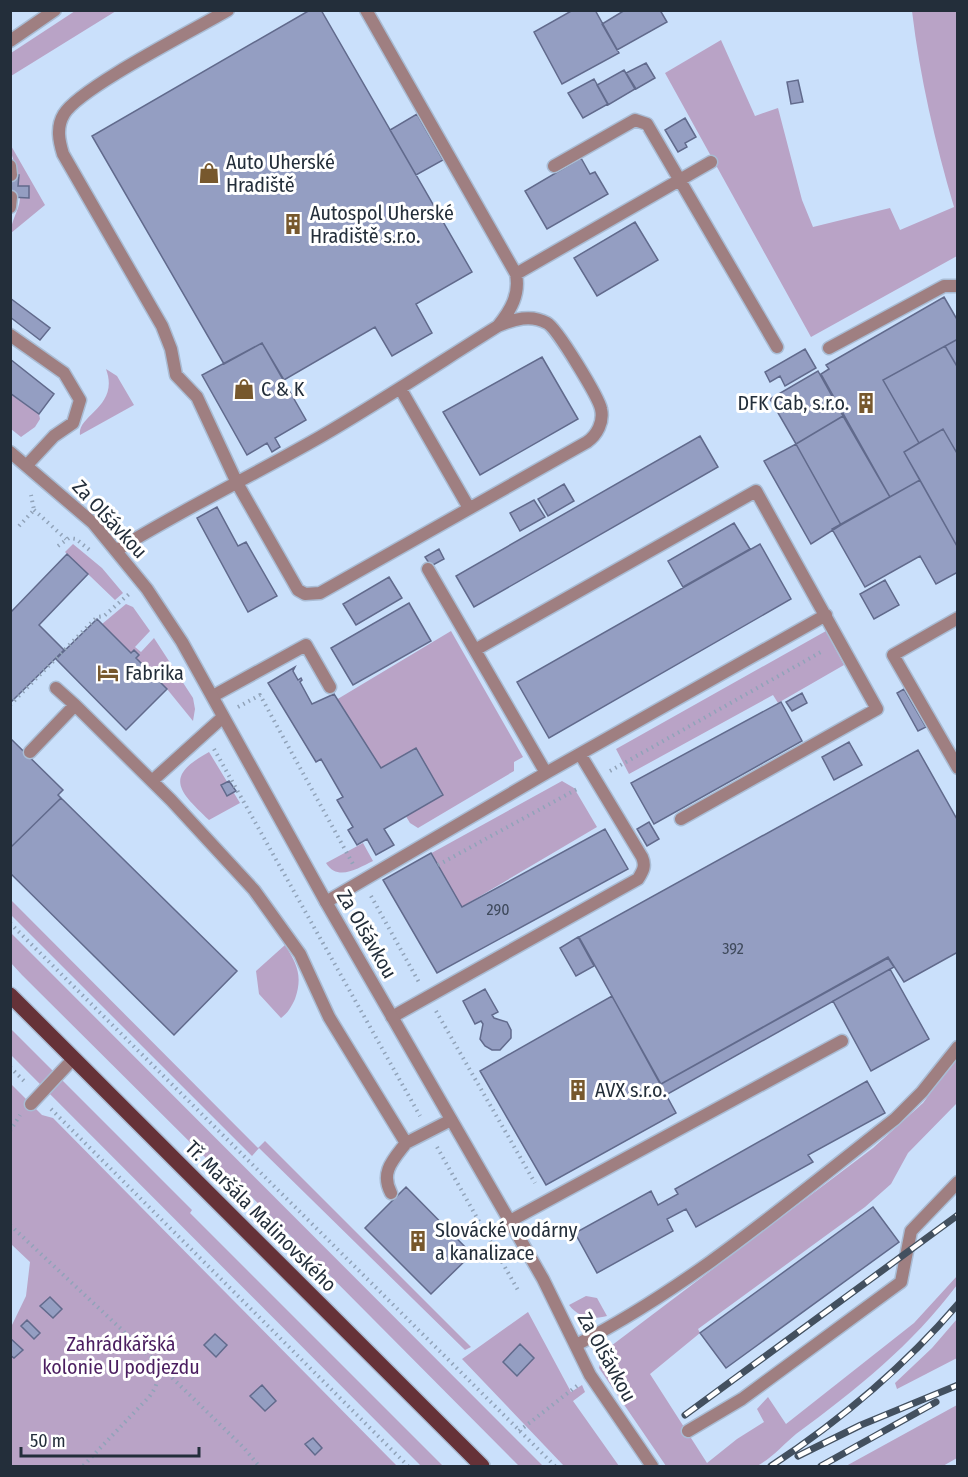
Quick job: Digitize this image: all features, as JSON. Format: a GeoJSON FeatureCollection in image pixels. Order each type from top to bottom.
{"type":"FeatureCollection","features":[{"type":"Feature","properties":{"kind":"main road","name":"Tř. Maršála Malinovského"},"geometry":{"type":"LineString","coordinates":[[10,995],[482,1467]]}},
{"type":"Feature","properties":{"kind":"street"},"geometry":{"type":"LineString","coordinates":[[10,41],[55,10]]}},
{"type":"Feature","properties":{"kind":"street"},"geometry":{"type":"LineString","coordinates":[[117,550],[188,506],[237,483],[400,388],[498,326],[526,317],[550,324],[560,335],[599,403],[600,426],[591,439],[320,593],[305,594],[294,585],[237,483],[197,397],[176,375],[171,349],[162,326],[63,154],[59,140],[64,114],[84,94],[228,10]]}},
{"type":"Feature","properties":{"kind":"street"},"geometry":{"type":"LineString","coordinates":[[366,10],[516,274],[516,294],[498,326]]}},
{"type":"Feature","properties":{"kind":"street"},"geometry":{"type":"LineString","coordinates":[[554,166],[635,120],[647,124],[777,347]]}},
{"type":"Feature","properties":{"kind":"street"},"geometry":{"type":"LineString","coordinates":[[516,274],[711,162]]}},
{"type":"Feature","properties":{"kind":"street"},"geometry":{"type":"LineString","coordinates":[[10,166],[11,175]]}},
{"type":"Feature","properties":{"kind":"street"},"geometry":{"type":"LineString","coordinates":[[10,207],[11,197]]}},
{"type":"Feature","properties":{"kind":"street"},"geometry":{"type":"LineString","coordinates":[[829,348],[944,286],[957,286]]}},
{"type":"Feature","properties":{"kind":"street"},"geometry":{"type":"LineString","coordinates":[[10,334],[64,373],[80,400],[73,423],[54,436],[27,465]]}},
{"type":"Feature","properties":{"kind":"street"},"geometry":{"type":"LineString","coordinates":[[400,388],[469,508]]}},
{"type":"Feature","properties":{"kind":"street","name":"Za Olšávkou"},"geometry":{"type":"LineString","coordinates":[[10,452],[93,523],[147,589],[213,696],[222,717],[326,902],[543,1279],[590,1375],[652,1467]]}},
{"type":"Feature","properties":{"kind":"street"},"geometry":{"type":"LineString","coordinates":[[475,650],[756,491],[877,709],[681,819]]}},
{"type":"Feature","properties":{"kind":"street"},"geometry":{"type":"LineString","coordinates":[[428,569],[546,773]]}},
{"type":"Feature","properties":{"kind":"street"},"geometry":{"type":"LineString","coordinates":[[326,902],[546,773],[826,615]]}},
{"type":"Feature","properties":{"kind":"street"},"geometry":{"type":"LineString","coordinates":[[957,618],[893,655],[957,768]]}},
{"type":"Feature","properties":{"kind":"street"},"geometry":{"type":"LineString","coordinates":[[213,696],[306,645],[330,687]]}},
{"type":"Feature","properties":{"kind":"street"},"geometry":{"type":"LineString","coordinates":[[56,688],[152,781],[254,890],[300,954],[329,1017],[406,1143]]}},
{"type":"Feature","properties":{"kind":"street"},"geometry":{"type":"LineString","coordinates":[[30,752],[75,705]]}},
{"type":"Feature","properties":{"kind":"street"},"geometry":{"type":"LineString","coordinates":[[152,781],[222,717]]}},
{"type":"Feature","properties":{"kind":"street"},"geometry":{"type":"LineString","coordinates":[[392,1017],[638,879],[644,868],[642,857],[580,754]]}},
{"type":"Feature","properties":{"kind":"street"},"geometry":{"type":"LineString","coordinates":[[510,1221],[842,1041]]}},
{"type":"Feature","properties":{"kind":"street"},"geometry":{"type":"LineString","coordinates":[[576,1345],[615,1325],[675,1286],[895,1119],[922,1092],[957,1047]]}},
{"type":"Feature","properties":{"kind":"street"},"geometry":{"type":"LineString","coordinates":[[34,1100],[74,1058]]}},
{"type":"Feature","properties":{"kind":"street"},"geometry":{"type":"LineString","coordinates":[[391,1193],[385,1182],[388,1166],[406,1143],[452,1120]]}},
{"type":"Feature","properties":{"kind":"street"},"geometry":{"type":"LineString","coordinates":[[688,1431],[742,1399],[901,1282],[911,1231],[957,1182]]}},
{"type":"Feature","properties":{"kind":"path"},"geometry":{"type":"LineString","coordinates":[[25,488],[33,497],[34,510],[66,539]]}},
{"type":"Feature","properties":{"kind":"path"},"geometry":{"type":"LineString","coordinates":[[19,526],[34,510]]}},
{"type":"Feature","properties":{"kind":"path"},"geometry":{"type":"LineString","coordinates":[[58,546],[66,539],[76,539],[93,554]]}},
{"type":"Feature","properties":{"kind":"path"},"geometry":{"type":"LineString","coordinates":[[125,589],[134,602]]}},
{"type":"Feature","properties":{"kind":"path"},"geometry":{"type":"LineString","coordinates":[[10,705],[97,617],[104,616],[129,594]]}},
{"type":"Feature","properties":{"kind":"path"},"geometry":{"type":"LineString","coordinates":[[438,865],[821,652]]}},
{"type":"Feature","properties":{"kind":"path"},"geometry":{"type":"LineString","coordinates":[[222,717],[260,694],[362,881],[535,1183]]}},
{"type":"Feature","properties":{"kind":"path"},"geometry":{"type":"LineString","coordinates":[[206,733],[519,1292]]}},
{"type":"Feature","properties":{"kind":"path"},"geometry":{"type":"LineString","coordinates":[[10,923],[555,1467]]}},
{"type":"Feature","properties":{"kind":"path"},"geometry":{"type":"LineString","coordinates":[[10,1067],[34,1100],[408,1467]]}},
{"type":"Feature","properties":{"kind":"path"},"geometry":{"type":"LineString","coordinates":[[10,1225],[152,1358],[237,1441],[259,1467]]}},
{"type":"Feature","properties":{"kind":"path"},"geometry":{"type":"LineString","coordinates":[[83,1467],[156,1387],[159,1374],[152,1358]]}},
{"type":"Feature","properties":{"kind":"path"},"geometry":{"type":"LineString","coordinates":[[519,1431],[590,1375]]}},
{"type":"Feature","properties":{"kind":"green space"},"geometry":{"type":"Polygon","coordinates":[[[75,11],[116,11],[11,76],[11,53],[75,11]]]}},
{"type":"Feature","properties":{"kind":"green space"},"geometry":{"type":"Polygon","coordinates":[[[912,11],[957,11],[957,256],[811,337],[665,73],[721,40],[755,116],[778,108],[802,200],[813,227],[890,208],[900,230],[954,207],[929,110],[912,11]]]}},
{"type":"Feature","properties":{"kind":"green space"},"geometry":{"type":"Polygon","coordinates":[[[10,144],[45,205],[11,233],[20,198],[29,197],[29,187],[18,186],[10,144]]]}},
{"type":"Feature","properties":{"kind":"green space"},"geometry":{"type":"Polygon","coordinates":[[[106,369],[117,376],[134,405],[80,435],[81,428],[107,393],[109,382],[106,369]]]}},
{"type":"Feature","properties":{"kind":"green space"},"geometry":{"type":"Polygon","coordinates":[[[10,393],[39,414],[40,419],[35,427],[21,437],[11,429],[10,393]]]}},
{"type":"Feature","properties":{"kind":"green space"},"geometry":{"type":"Polygon","coordinates":[[[73,544],[102,568],[123,593],[115,600],[65,552],[73,544]]]}},
{"type":"Feature","properties":{"kind":"green space"},"geometry":{"type":"Polygon","coordinates":[[[126,604],[133,607],[150,631],[135,647],[141,652],[154,638],[193,698],[195,709],[193,721],[167,689],[102,624],[126,604]]]}},
{"type":"Feature","properties":{"kind":"green space"},"geometry":{"type":"Polygon","coordinates":[[[451,631],[523,757],[514,762],[514,771],[418,828],[410,823],[336,700],[451,631]]]}},
{"type":"Feature","properties":{"kind":"green space"},"geometry":{"type":"Polygon","coordinates":[[[826,631],[844,665],[778,703],[773,695],[629,774],[616,749],[826,631]]]}},
{"type":"Feature","properties":{"kind":"green space"},"geometry":{"type":"Polygon","coordinates":[[[209,752],[240,803],[209,820],[190,801],[180,784],[185,769],[209,752]]]}},
{"type":"Feature","properties":{"kind":"green space"},"geometry":{"type":"Polygon","coordinates":[[[562,781],[574,788],[597,827],[460,908],[428,855],[562,781]]]}},
{"type":"Feature","properties":{"kind":"green space"},"geometry":{"type":"Polygon","coordinates":[[[363,843],[373,861],[355,870],[342,873],[331,869],[326,863],[363,843]]]}},
{"type":"Feature","properties":{"kind":"green space"},"geometry":{"type":"Polygon","coordinates":[[[11,900],[258,1148],[265,1141],[471,1347],[465,1350],[259,1148],[252,1156],[11,915],[11,900]]]}},
{"type":"Feature","properties":{"kind":"green space"},"geometry":{"type":"Polygon","coordinates":[[[10,932],[543,1466],[519,1466],[229,1174],[225,1177],[22,975],[11,963],[10,932]]]}},
{"type":"Feature","properties":{"kind":"green space"},"geometry":{"type":"Polygon","coordinates":[[[285,945],[296,964],[299,977],[294,1002],[281,1018],[259,994],[256,971],[285,945]]]}},
{"type":"Feature","properties":{"kind":"green space"},"geometry":{"type":"Polygon","coordinates":[[[10,1028],[192,1210],[190,1213],[443,1466],[421,1466],[11,1055],[10,1028]]]}},
{"type":"Feature","properties":{"kind":"green space"},"geometry":{"type":"Polygon","coordinates":[[[957,1057],[957,1103],[908,1153],[891,1184],[865,1207],[698,1329],[700,1333],[650,1374],[707,1463],[737,1439],[764,1422],[757,1409],[768,1397],[786,1424],[914,1323],[957,1276],[957,1285],[940,1307],[882,1366],[762,1463],[757,1466],[666,1466],[599,1368],[603,1352],[873,1148],[923,1103],[957,1057]]]}},
{"type":"Feature","properties":{"kind":"green space","name":"Zahrádkářská kolonie U podjezdu"},"geometry":{"type":"Polygon","coordinates":[[[10,1083],[42,1115],[53,1118],[397,1466],[11,1466],[11,1327],[26,1296],[30,1262],[11,1244],[10,1083]]]}},
{"type":"Feature","properties":{"kind":"green space"},"geometry":{"type":"Polygon","coordinates":[[[586,1296],[597,1298],[607,1316],[586,1317],[577,1313],[569,1305],[586,1296]]]}},
{"type":"Feature","properties":{"kind":"green space"},"geometry":{"type":"Polygon","coordinates":[[[528,1312],[571,1392],[582,1385],[585,1392],[573,1401],[619,1466],[564,1466],[462,1359],[528,1312]]]}},
{"type":"Feature","properties":{"kind":"green space"},"geometry":{"type":"Polygon","coordinates":[[[957,1319],[957,1358],[897,1389],[895,1383],[932,1348],[957,1319]]]}},
{"type":"Feature","properties":{"kind":"green space"},"geometry":{"type":"Polygon","coordinates":[[[957,1405],[957,1458],[943,1466],[846,1466],[957,1405]]]}},
{"type":"Feature","properties":{"kind":"building","name":"Autospol Uherské Hradiště s.r.o."},"geometry":{"type":"Polygon","coordinates":[[[310,10],[321,10],[472,272],[416,304],[432,333],[392,356],[375,327],[284,380],[262,343],[224,364],[92,136],[310,10]]]}},
{"type":"Feature","properties":{"kind":"building"},"geometry":{"type":"Polygon","coordinates":[[[573,10],[595,10],[619,53],[562,84],[534,32],[573,10]]]}},
{"type":"Feature","properties":{"kind":"building"},"geometry":{"type":"Polygon","coordinates":[[[625,10],[660,10],[667,22],[617,50],[602,24],[625,10]]]}},
{"type":"Feature","properties":{"kind":"building"},"geometry":{"type":"Polygon","coordinates":[[[646,63],[655,78],[636,89],[626,73],[646,63]]]}},
{"type":"Feature","properties":{"kind":"building"},"geometry":{"type":"Polygon","coordinates":[[[624,70],[635,89],[608,105],[597,85],[624,70]]]}},
{"type":"Feature","properties":{"kind":"building"},"geometry":{"type":"Polygon","coordinates":[[[594,79],[608,104],[583,118],[568,93],[594,79]]]}},
{"type":"Feature","properties":{"kind":"building"},"geometry":{"type":"Polygon","coordinates":[[[798,80],[803,102],[791,104],[787,82],[798,80]]]}},
{"type":"Feature","properties":{"kind":"building"},"geometry":{"type":"Polygon","coordinates":[[[417,114],[443,160],[416,175],[390,130],[417,114]]]}},
{"type":"Feature","properties":{"kind":"building"},"geometry":{"type":"Polygon","coordinates":[[[685,118],[696,137],[685,143],[687,147],[678,152],[665,130],[685,118]]]}},
{"type":"Feature","properties":{"kind":"building"},"geometry":{"type":"Polygon","coordinates":[[[581,158],[590,174],[595,172],[608,194],[547,229],[525,191],[581,158]]]}},
{"type":"Feature","properties":{"kind":"building"},"geometry":{"type":"Polygon","coordinates":[[[10,175],[19,175],[18,186],[29,186],[29,198],[10,197],[10,175]]]}},
{"type":"Feature","properties":{"kind":"building"},"geometry":{"type":"Polygon","coordinates":[[[635,222],[658,260],[597,296],[574,258],[635,222]]]}},
{"type":"Feature","properties":{"kind":"building","name":"DFK Cab, s.r.o."},"geometry":{"type":"Polygon","coordinates":[[[944,297],[958,321],[958,339],[883,380],[919,443],[904,452],[920,480],[890,497],[821,374],[829,369],[826,365],[944,297]]]}},
{"type":"Feature","properties":{"kind":"building"},"geometry":{"type":"Polygon","coordinates":[[[10,298],[50,328],[40,340],[10,317],[10,298]]]}},
{"type":"Feature","properties":{"kind":"building"},"geometry":{"type":"Polygon","coordinates":[[[958,339],[958,368],[945,346],[958,339]]]}},
{"type":"Feature","properties":{"kind":"building"},"geometry":{"type":"Polygon","coordinates":[[[262,343],[306,420],[275,438],[280,447],[272,452],[267,443],[247,455],[202,375],[262,343]]]}},
{"type":"Feature","properties":{"kind":"building","name":"DFK Cab, s.r.o."},"geometry":{"type":"Polygon","coordinates":[[[945,346],[958,368],[958,455],[943,429],[919,443],[883,380],[945,346]]]}},
{"type":"Feature","properties":{"kind":"building"},"geometry":{"type":"Polygon","coordinates":[[[805,349],[816,368],[785,386],[780,376],[770,382],[765,372],[805,349]]]}},
{"type":"Feature","properties":{"kind":"building"},"geometry":{"type":"Polygon","coordinates":[[[542,357],[578,419],[480,475],[443,412],[542,357]]]}},
{"type":"Feature","properties":{"kind":"building"},"geometry":{"type":"Polygon","coordinates":[[[10,359],[54,394],[39,414],[10,393],[10,359]]]}},
{"type":"Feature","properties":{"kind":"building"},"geometry":{"type":"Polygon","coordinates":[[[818,371],[843,416],[796,444],[770,399],[818,371]]]}},
{"type":"Feature","properties":{"kind":"building"},"geometry":{"type":"Polygon","coordinates":[[[843,416],[890,497],[841,525],[796,444],[843,416]]]}},
{"type":"Feature","properties":{"kind":"building"},"geometry":{"type":"Polygon","coordinates":[[[943,429],[958,455],[958,548],[904,452],[943,429]]]}},
{"type":"Feature","properties":{"kind":"building"},"geometry":{"type":"Polygon","coordinates":[[[700,436],[718,467],[474,607],[456,576],[700,436]]]}},
{"type":"Feature","properties":{"kind":"building"},"geometry":{"type":"Polygon","coordinates":[[[796,444],[841,525],[811,544],[764,461],[796,444]]]}},
{"type":"Feature","properties":{"kind":"building"},"geometry":{"type":"Polygon","coordinates":[[[920,480],[958,548],[958,572],[936,584],[920,556],[865,587],[832,529],[920,480]]]}},
{"type":"Feature","properties":{"kind":"building"},"geometry":{"type":"Polygon","coordinates":[[[564,484],[574,501],[548,516],[538,499],[564,484]]]}},
{"type":"Feature","properties":{"kind":"building"},"geometry":{"type":"Polygon","coordinates":[[[534,500],[545,517],[520,531],[510,513],[534,500]]]}},
{"type":"Feature","properties":{"kind":"building"},"geometry":{"type":"Polygon","coordinates":[[[217,507],[238,546],[246,542],[277,596],[248,612],[197,518],[217,507]]]}},
{"type":"Feature","properties":{"kind":"building"},"geometry":{"type":"Polygon","coordinates":[[[734,523],[750,549],[683,587],[668,561],[734,523]]]}},
{"type":"Feature","properties":{"kind":"building"},"geometry":{"type":"Polygon","coordinates":[[[760,544],[791,599],[549,738],[517,682],[760,544]]]}},
{"type":"Feature","properties":{"kind":"building"},"geometry":{"type":"Polygon","coordinates":[[[439,549],[444,559],[431,566],[425,557],[439,549]]]}},
{"type":"Feature","properties":{"kind":"building"},"geometry":{"type":"Polygon","coordinates":[[[67,554],[88,574],[39,625],[64,650],[10,703],[10,613],[67,554]]]}},
{"type":"Feature","properties":{"kind":"building"},"geometry":{"type":"Polygon","coordinates":[[[389,577],[402,598],[356,625],[343,604],[389,577]]]}},
{"type":"Feature","properties":{"kind":"building"},"geometry":{"type":"Polygon","coordinates":[[[885,580],[899,605],[874,619],[860,594],[885,580]]]}},
{"type":"Feature","properties":{"kind":"building"},"geometry":{"type":"Polygon","coordinates":[[[409,603],[431,641],[353,685],[331,648],[409,603]]]}},
{"type":"Feature","properties":{"kind":"building"},"geometry":{"type":"Polygon","coordinates":[[[97,619],[131,653],[134,650],[139,655],[136,658],[167,689],[126,730],[56,659],[97,619]]]}},
{"type":"Feature","properties":{"kind":"building"},"geometry":{"type":"Polygon","coordinates":[[[295,667],[293,671],[298,680],[301,678],[300,682],[312,704],[334,694],[381,768],[416,748],[443,795],[384,829],[394,845],[376,855],[367,839],[357,845],[348,830],[353,827],[337,800],[343,797],[321,759],[316,762],[268,683],[295,667]]]}},
{"type":"Feature","properties":{"kind":"building"},"geometry":{"type":"Polygon","coordinates":[[[904,689],[926,727],[918,731],[897,693],[904,689]]]}},
{"type":"Feature","properties":{"kind":"building"},"geometry":{"type":"Polygon","coordinates":[[[802,693],[807,703],[792,711],[786,702],[802,693]]]}},
{"type":"Feature","properties":{"kind":"building"},"geometry":{"type":"Polygon","coordinates":[[[781,702],[802,741],[654,824],[631,783],[781,702]]]}},
{"type":"Feature","properties":{"kind":"building"},"geometry":{"type":"Polygon","coordinates":[[[10,738],[63,790],[58,795],[61,798],[10,848],[10,738]]]}},
{"type":"Feature","properties":{"kind":"building"},"geometry":{"type":"Polygon","coordinates":[[[849,742],[862,765],[834,780],[822,757],[849,742]]]}},
{"type":"Feature","properties":{"kind":"building"},"geometry":{"type":"Polygon","coordinates":[[[918,750],[958,821],[958,952],[904,982],[888,957],[661,1084],[579,937],[918,750]]]}},
{"type":"Feature","properties":{"kind":"building"},"geometry":{"type":"Polygon","coordinates":[[[229,781],[236,791],[227,796],[221,785],[229,781]]]}},
{"type":"Feature","properties":{"kind":"building"},"geometry":{"type":"Polygon","coordinates":[[[61,798],[237,971],[174,1035],[10,873],[10,848],[61,798]]]}},
{"type":"Feature","properties":{"kind":"building"},"geometry":{"type":"Polygon","coordinates":[[[649,822],[659,839],[647,846],[637,829],[649,822]]]}},
{"type":"Feature","properties":{"kind":"building"},"geometry":{"type":"Polygon","coordinates":[[[605,829],[628,869],[437,973],[383,880],[431,853],[462,907],[605,829]]]}},
{"type":"Feature","properties":{"kind":"building"},"geometry":{"type":"Polygon","coordinates":[[[578,937],[594,966],[576,976],[560,948],[578,937]]]}},
{"type":"Feature","properties":{"kind":"building"},"geometry":{"type":"Polygon","coordinates":[[[888,958],[894,967],[666,1095],[661,1084],[888,958]]]}},
{"type":"Feature","properties":{"kind":"building"},"geometry":{"type":"Polygon","coordinates":[[[890,969],[929,1039],[871,1071],[833,1001],[890,969]]]}},
{"type":"Feature","properties":{"kind":"building"},"geometry":{"type":"Polygon","coordinates":[[[485,989],[498,1012],[492,1015],[494,1018],[507,1022],[511,1030],[511,1038],[500,1050],[492,1050],[485,1046],[480,1039],[483,1024],[481,1021],[475,1024],[463,1001],[485,989]]]}},
{"type":"Feature","properties":{"kind":"building","name":"AVX s.r.o."},"geometry":{"type":"Polygon","coordinates":[[[612,996],[676,1113],[546,1185],[480,1071],[612,996]]]}},
{"type":"Feature","properties":{"kind":"building"},"geometry":{"type":"Polygon","coordinates":[[[867,1081],[885,1113],[808,1155],[813,1162],[696,1227],[686,1209],[667,1219],[673,1231],[597,1273],[575,1233],[651,1191],[658,1205],[678,1194],[675,1189],[867,1081]]]}},
{"type":"Feature","properties":{"kind":"building","name":"Slovácké vodárny a kanalizace"},"geometry":{"type":"Polygon","coordinates":[[[406,1187],[472,1254],[431,1294],[365,1228],[406,1187]]]}},
{"type":"Feature","properties":{"kind":"building"},"geometry":{"type":"Polygon","coordinates":[[[873,1207],[899,1242],[726,1368],[700,1333],[873,1207]]]}},
{"type":"Feature","properties":{"kind":"building"},"geometry":{"type":"Polygon","coordinates":[[[50,1297],[62,1309],[53,1318],[40,1306],[50,1297]]]}},
{"type":"Feature","properties":{"kind":"building"},"geometry":{"type":"Polygon","coordinates":[[[27,1320],[40,1333],[34,1339],[21,1326],[27,1320]]]}},
{"type":"Feature","properties":{"kind":"building"},"geometry":{"type":"Polygon","coordinates":[[[215,1334],[227,1345],[216,1357],[204,1345],[215,1334]]]}},
{"type":"Feature","properties":{"kind":"building"},"geometry":{"type":"Polygon","coordinates":[[[10,1338],[23,1350],[14,1358],[10,1355],[10,1338]]]}},
{"type":"Feature","properties":{"kind":"building"},"geometry":{"type":"Polygon","coordinates":[[[520,1344],[534,1358],[517,1376],[503,1362],[520,1344]]]}},
{"type":"Feature","properties":{"kind":"building"},"geometry":{"type":"Polygon","coordinates":[[[262,1385],[276,1401],[265,1411],[250,1396],[262,1385]]]}},
{"type":"Feature","properties":{"kind":"building"},"geometry":{"type":"Polygon","coordinates":[[[313,1438],[322,1448],[315,1455],[305,1444],[313,1438]]]}},
{"type":"Feature","properties":{"kind":"railway"},"geometry":{"type":"LineString","coordinates":[[685,1415],[958,1215]]}},
{"type":"Feature","properties":{"kind":"railway"},"geometry":{"type":"LineString","coordinates":[[771,1466],[870,1392],[915,1350],[958,1304]]}},
{"type":"Feature","properties":{"kind":"railway"},"geometry":{"type":"LineString","coordinates":[[798,1456],[861,1425],[958,1385]]}},
{"type":"Feature","properties":{"kind":"railway"},"geometry":{"type":"LineString","coordinates":[[821,1466],[936,1402]]}},
{"type":"Feature","properties":{"kind":"place","name":"Auto Uherské Hradiště"},"geometry":{"type":"Point","coordinates":[209,173]}},
{"type":"Feature","properties":{"kind":"place","name":"Autospol Uherské Hradiště s.r.o."},"geometry":{"type":"Point","coordinates":[293,224]}},
{"type":"Feature","properties":{"kind":"place","name":"C & K"},"geometry":{"type":"Point","coordinates":[244,389]}},
{"type":"Feature","properties":{"kind":"place","name":"DFK Cab, s.r.o."},"geometry":{"type":"Point","coordinates":[866,403]}},
{"type":"Feature","properties":{"kind":"place","name":"Fabrika"},"geometry":{"type":"Point","coordinates":[108,673]}},
{"type":"Feature","properties":{"kind":"place","name":"AVX s.r.o."},"geometry":{"type":"Point","coordinates":[578,1090]}},
{"type":"Feature","properties":{"kind":"place","name":"Slovácké vodárny a kanalizace"},"geometry":{"type":"Point","coordinates":[418,1241]}}]}
